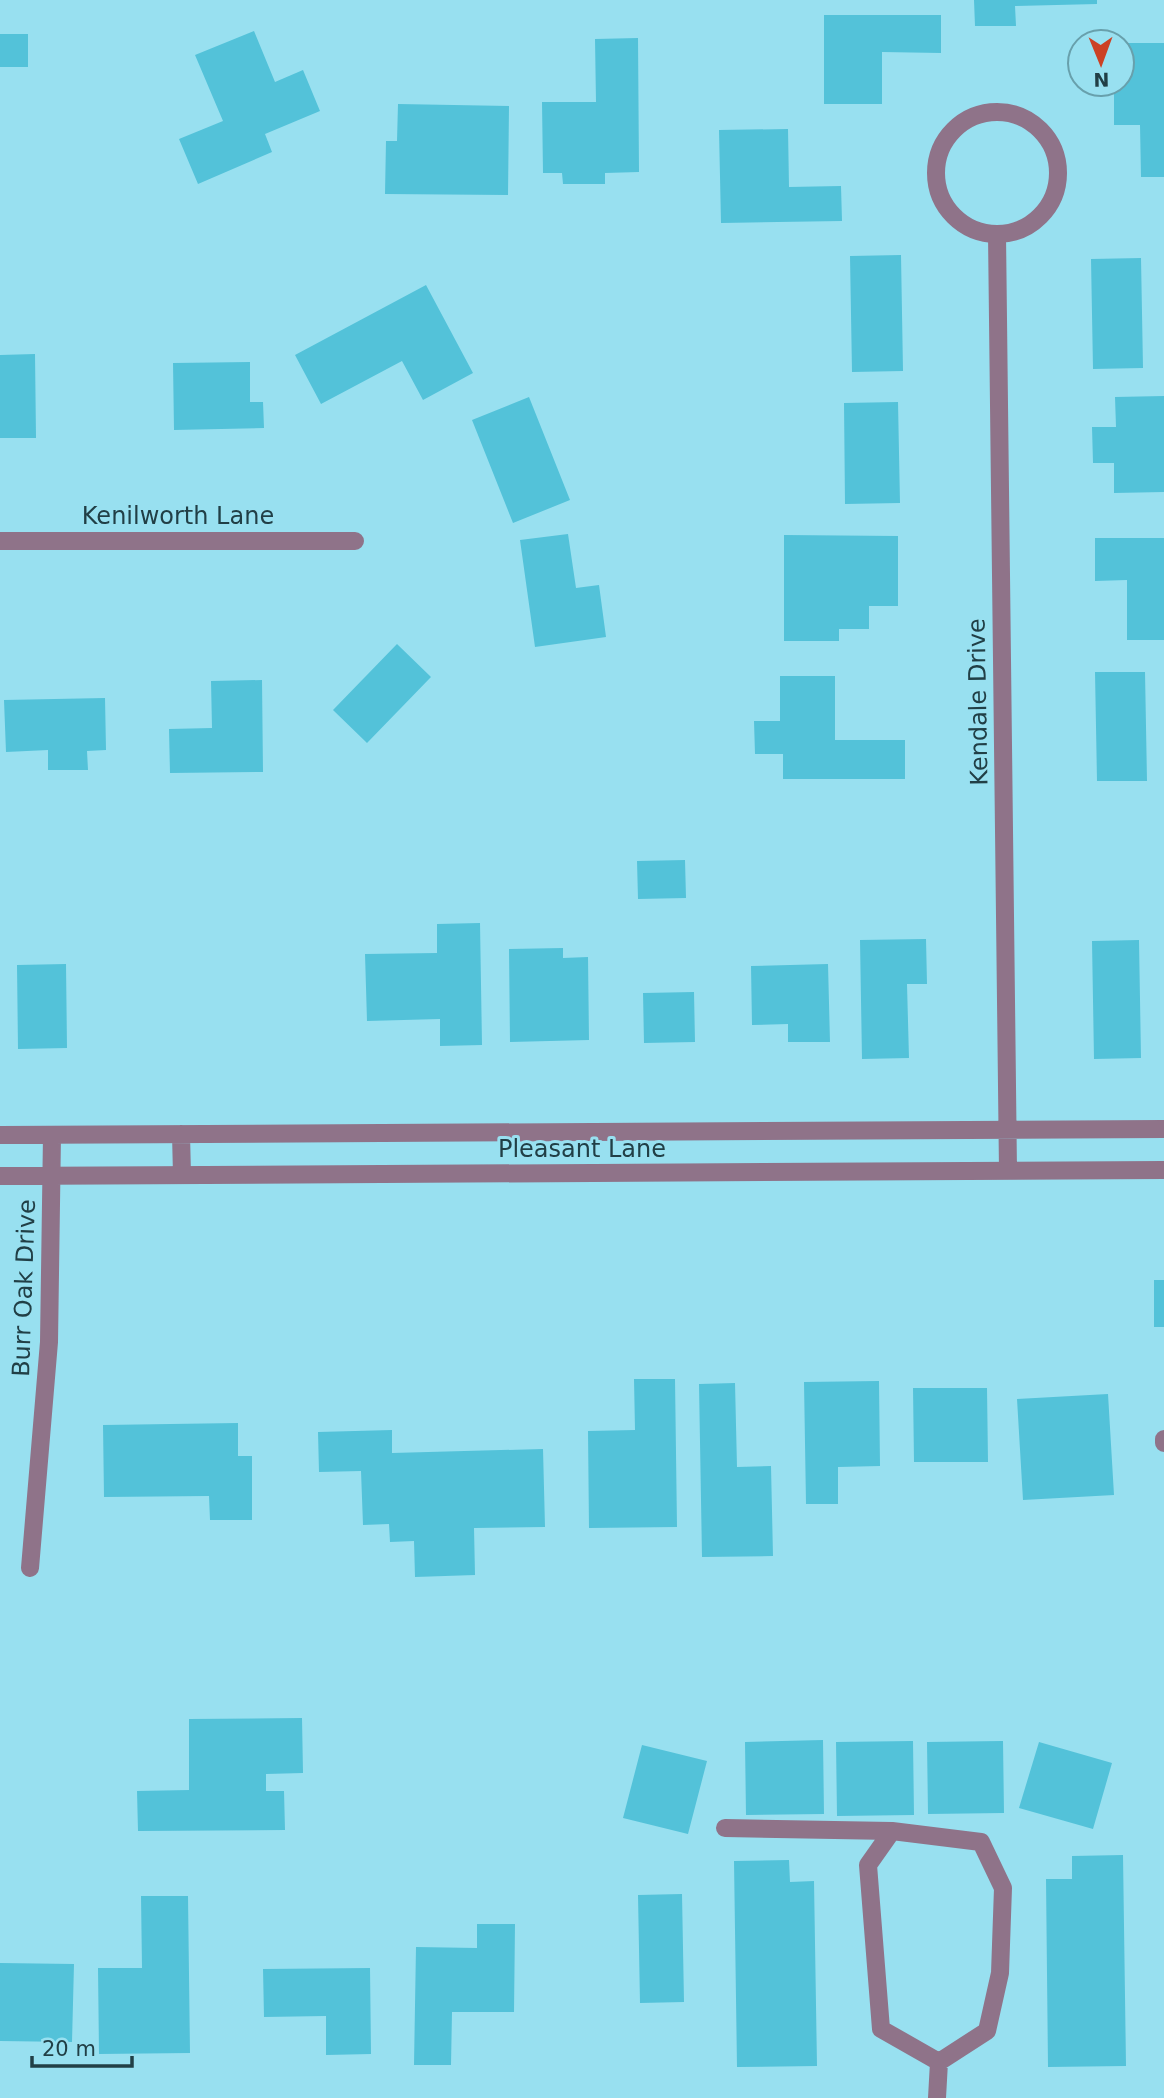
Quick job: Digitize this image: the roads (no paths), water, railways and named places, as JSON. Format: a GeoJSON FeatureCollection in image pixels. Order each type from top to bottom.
{"type":"FeatureCollection","features":[{"type":"Feature","properties":{"kind":"street"},"geometry":{"type":"LineString","coordinates":[[988,112],[1009,113],[1027,120],[1043,132],[1054,149],[1058,169],[1057,188],[1048,206],[1034,221],[1017,230],[997,234],[977,230],[960,220],[946,205],[938,187],[937,167],[942,147],[953,131],[969,118],[988,112]]}},
{"type":"Feature","properties":{"kind":"street","name":"Kendale Drive"},"geometry":{"type":"LineString","coordinates":[[997,234],[1008,1171]]}},
{"type":"Feature","properties":{"kind":"street","name":"Kenilworth Lane"},"geometry":{"type":"LineString","coordinates":[[0,541],[355,541]]}},
{"type":"Feature","properties":{"kind":"street","name":"Pleasant Lane"},"geometry":{"type":"LineString","coordinates":[[0,1135],[1164,1129]]}},
{"type":"Feature","properties":{"kind":"street"},"geometry":{"type":"LineString","coordinates":[[181,1134],[182,1175]]}},
{"type":"Feature","properties":{"kind":"street","name":"Burr Oak Drive"},"geometry":{"type":"LineString","coordinates":[[30,1568],[49,1342],[52,1135]]}},
{"type":"Feature","properties":{"kind":"street","name":"Pleasant Lane"},"geometry":{"type":"LineString","coordinates":[[0,1175],[1164,1170]]}},
{"type":"Feature","properties":{"kind":"street"},"geometry":{"type":"LineString","coordinates":[[725,1828],[892,1831],[981,1842],[1003,1888],[1000,1973],[987,2031],[939,2062]]}},
{"type":"Feature","properties":{"kind":"street"},"geometry":{"type":"LineString","coordinates":[[892,1831],[868,1865],[881,2029],[939,2062]]}},
{"type":"Feature","properties":{"kind":"street"},"geometry":{"type":"LineString","coordinates":[[937,2098],[939,2062]]}}]}
